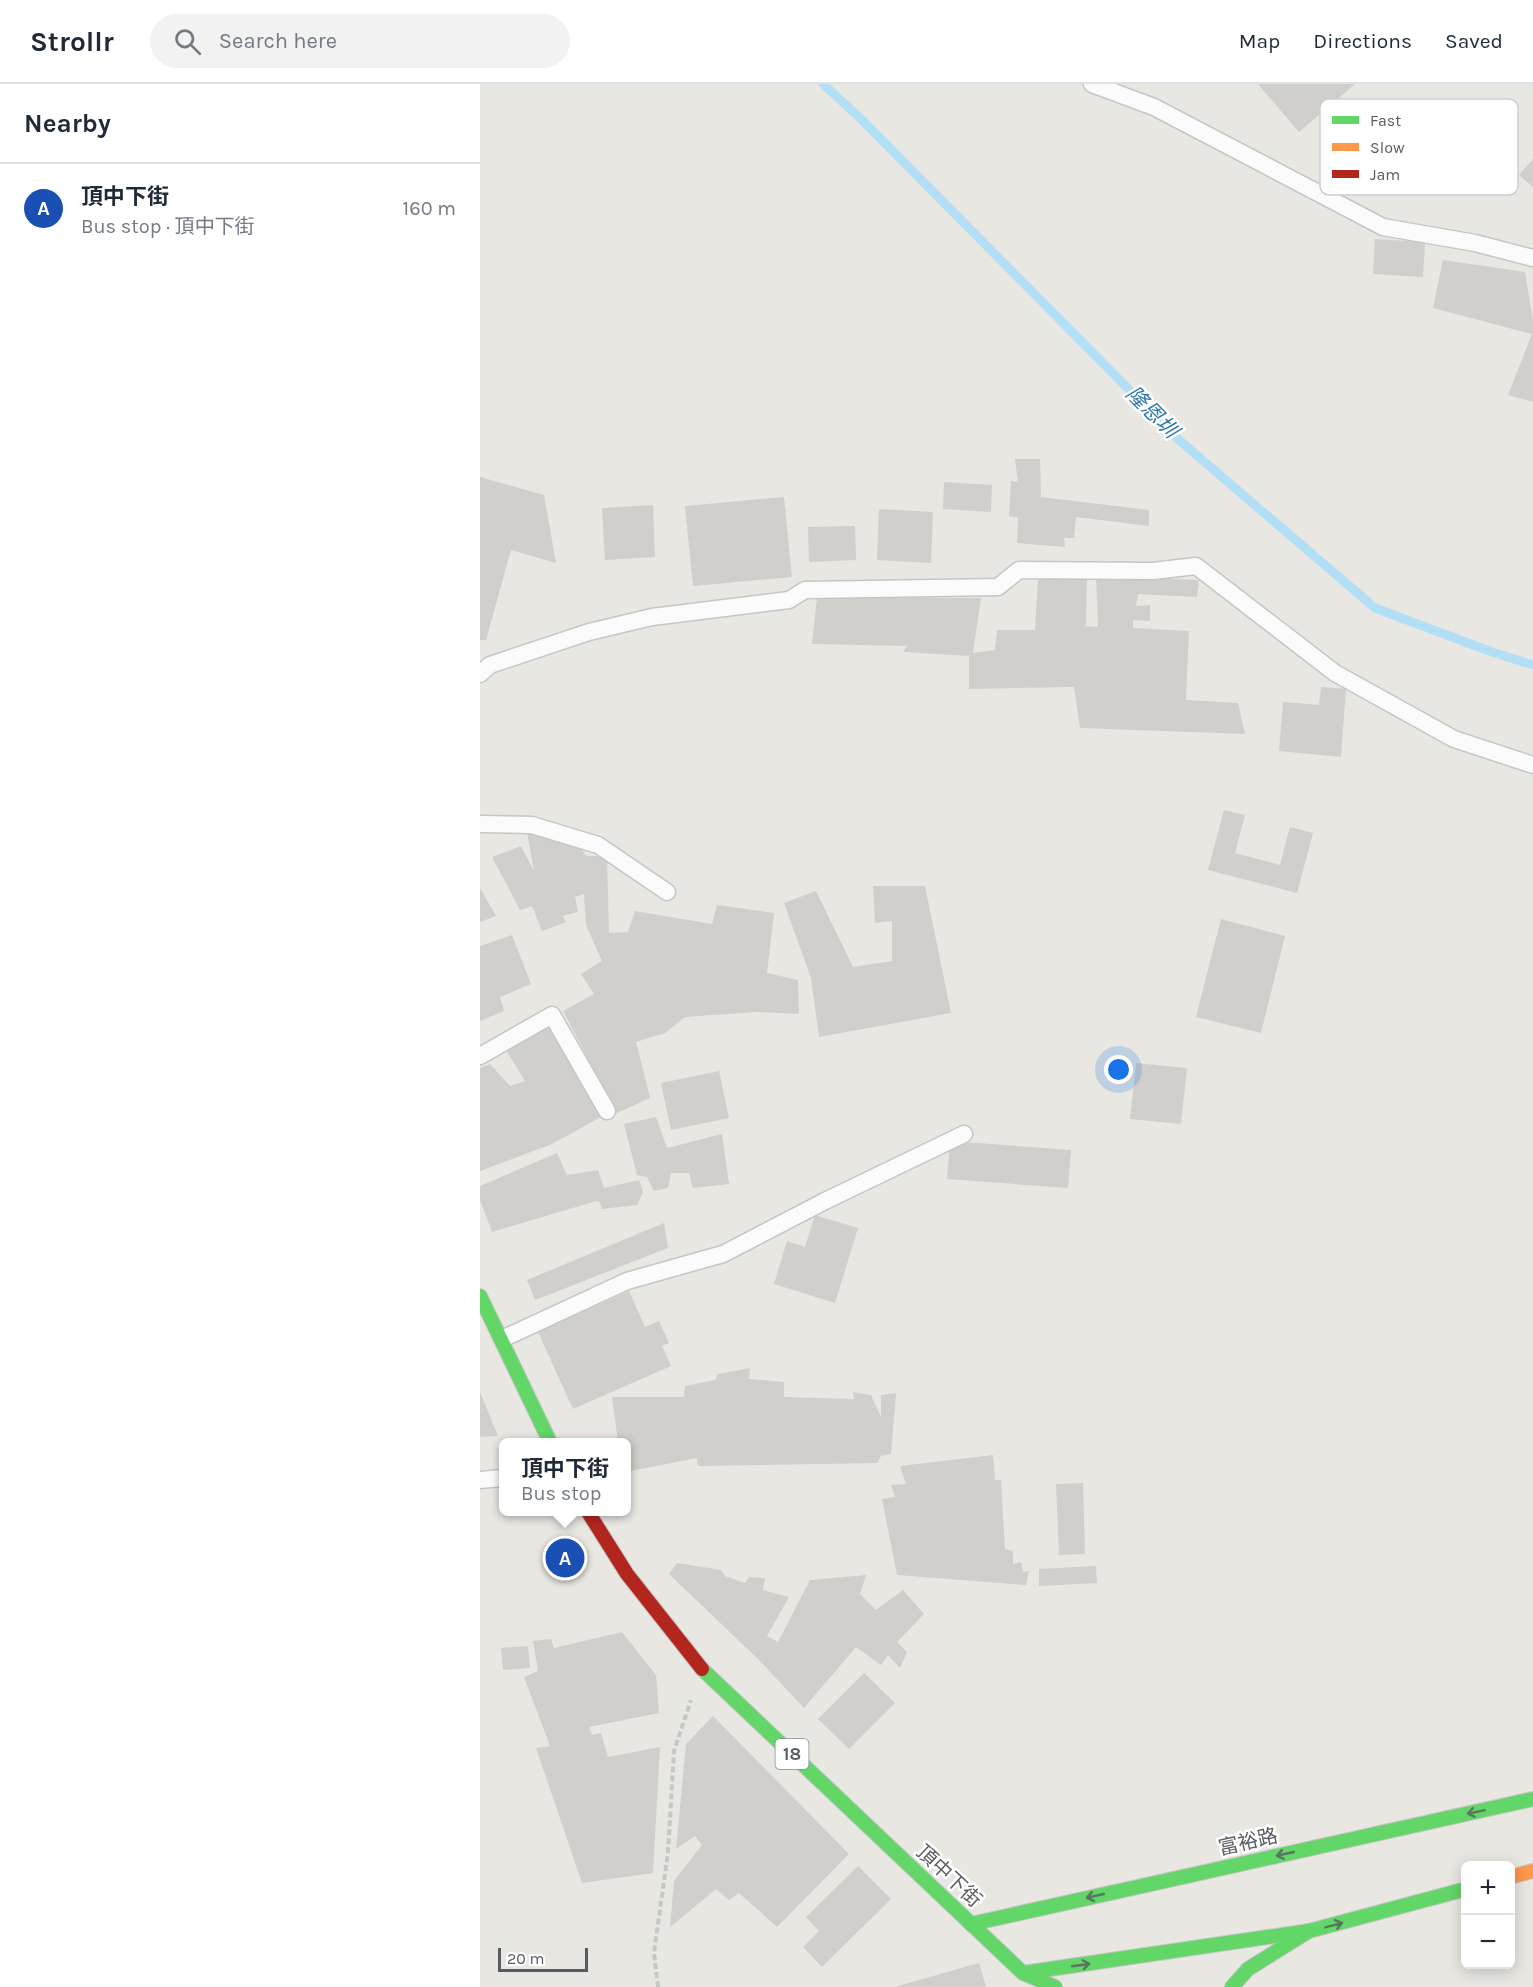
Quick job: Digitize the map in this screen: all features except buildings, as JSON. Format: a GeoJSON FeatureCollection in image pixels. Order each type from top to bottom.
{"type":"FeatureCollection","features":[{"type":"Feature","properties":{"kind":"street"},"geometry":{"type":"LineString","coordinates":[[480,1296],[548,1438]]}},
{"type":"Feature","properties":{"kind":"street","name":"頂中下街"},"geometry":{"type":"LineString","coordinates":[[591,1516],[627,1574],[701,1668],[1023,1973]]}},
{"type":"Feature","properties":{"kind":"street","name":"富裕路"},"geometry":{"type":"LineString","coordinates":[[971,1924],[1533,1799]]}},
{"type":"Feature","properties":{"kind":"street"},"geometry":{"type":"LineString","coordinates":[[1515,1876],[1533,1871]]}},
{"type":"Feature","properties":{"kind":"street"},"geometry":{"type":"LineString","coordinates":[[1023,1973],[1309,1931],[1461,1890]]}},
{"type":"Feature","properties":{"kind":"street"},"geometry":{"type":"LineString","coordinates":[[1232,1987],[1248,1969],[1309,1931]]}},
{"type":"Feature","properties":{"kind":"street","name":"18"},"geometry":{"type":"LineString","coordinates":[[1023,1973],[1030,1987]]}},
{"type":"Feature","properties":{"kind":"street","name":"18"},"geometry":{"type":"LineString","coordinates":[[1023,1973],[1056,1987]]}},
{"type":"Feature","properties":{"kind":"lane"},"geometry":{"type":"LineString","coordinates":[[1092,84],[1154,107],[1320,194]]}},
{"type":"Feature","properties":{"kind":"lane"},"geometry":{"type":"LineString","coordinates":[[1322,195],[1383,227],[1475,243],[1533,258]]}},
{"type":"Feature","properties":{"kind":"lane"},"geometry":{"type":"LineString","coordinates":[[480,674],[490,665],[588,632],[652,617],[789,600],[805,591],[998,587],[1019,570],[1153,571],[1196,566],[1335,673],[1454,739],[1533,765]]}},
{"type":"Feature","properties":{"kind":"lane"},"geometry":{"type":"LineString","coordinates":[[480,824],[532,825],[598,845],[667,892]]}},
{"type":"Feature","properties":{"kind":"lane"},"geometry":{"type":"LineString","coordinates":[[480,1056],[552,1015],[607,1111]]}},
{"type":"Feature","properties":{"kind":"lane"},"geometry":{"type":"LineString","coordinates":[[502,1339],[627,1281],[723,1254],[825,1201],[964,1134]]}},
{"type":"Feature","properties":{"kind":"lane"},"geometry":{"type":"LineString","coordinates":[[480,1480],[499,1478]]}},
{"type":"Feature","properties":{"kind":"path"},"geometry":{"type":"LineString","coordinates":[[658,1987],[654,1953],[668,1852],[674,1751],[701,1668]]}},
{"type":"Feature","properties":{"kind":"waterway","name":"隆恩圳"},"geometry":{"type":"LineString","coordinates":[[823,84],[860,118],[1179,440],[1375,608],[1533,665]]}},
{"type":"Feature","properties":{"kind":"traffic: fast"},"geometry":{"type":"LineString","coordinates":[[480,1296],[548,1438]]}},
{"type":"Feature","properties":{"kind":"traffic: fast"},"geometry":{"type":"LineString","coordinates":[[702,1669],[1023,1973],[1055,1987]]}},
{"type":"Feature","properties":{"kind":"traffic: fast"},"geometry":{"type":"LineString","coordinates":[[971,1924],[1533,1799]]}},
{"type":"Feature","properties":{"kind":"traffic: fast"},"geometry":{"type":"LineString","coordinates":[[1232,1987],[1248,1969],[1309,1931],[1461,1890]]}},
{"type":"Feature","properties":{"kind":"traffic: fast"},"geometry":{"type":"LineString","coordinates":[[1023,1973],[1309,1931]]}},
{"type":"Feature","properties":{"kind":"traffic: slow"},"geometry":{"type":"LineString","coordinates":[[1515,1876],[1533,1871]]}},
{"type":"Feature","properties":{"kind":"traffic: jam"},"geometry":{"type":"LineString","coordinates":[[591,1516],[627,1574],[702,1669]]}},
{"type":"Feature","properties":{"kind":"place","name":"頂中下街"},"geometry":{"type":"Point","coordinates":[565,1558]}}]}
